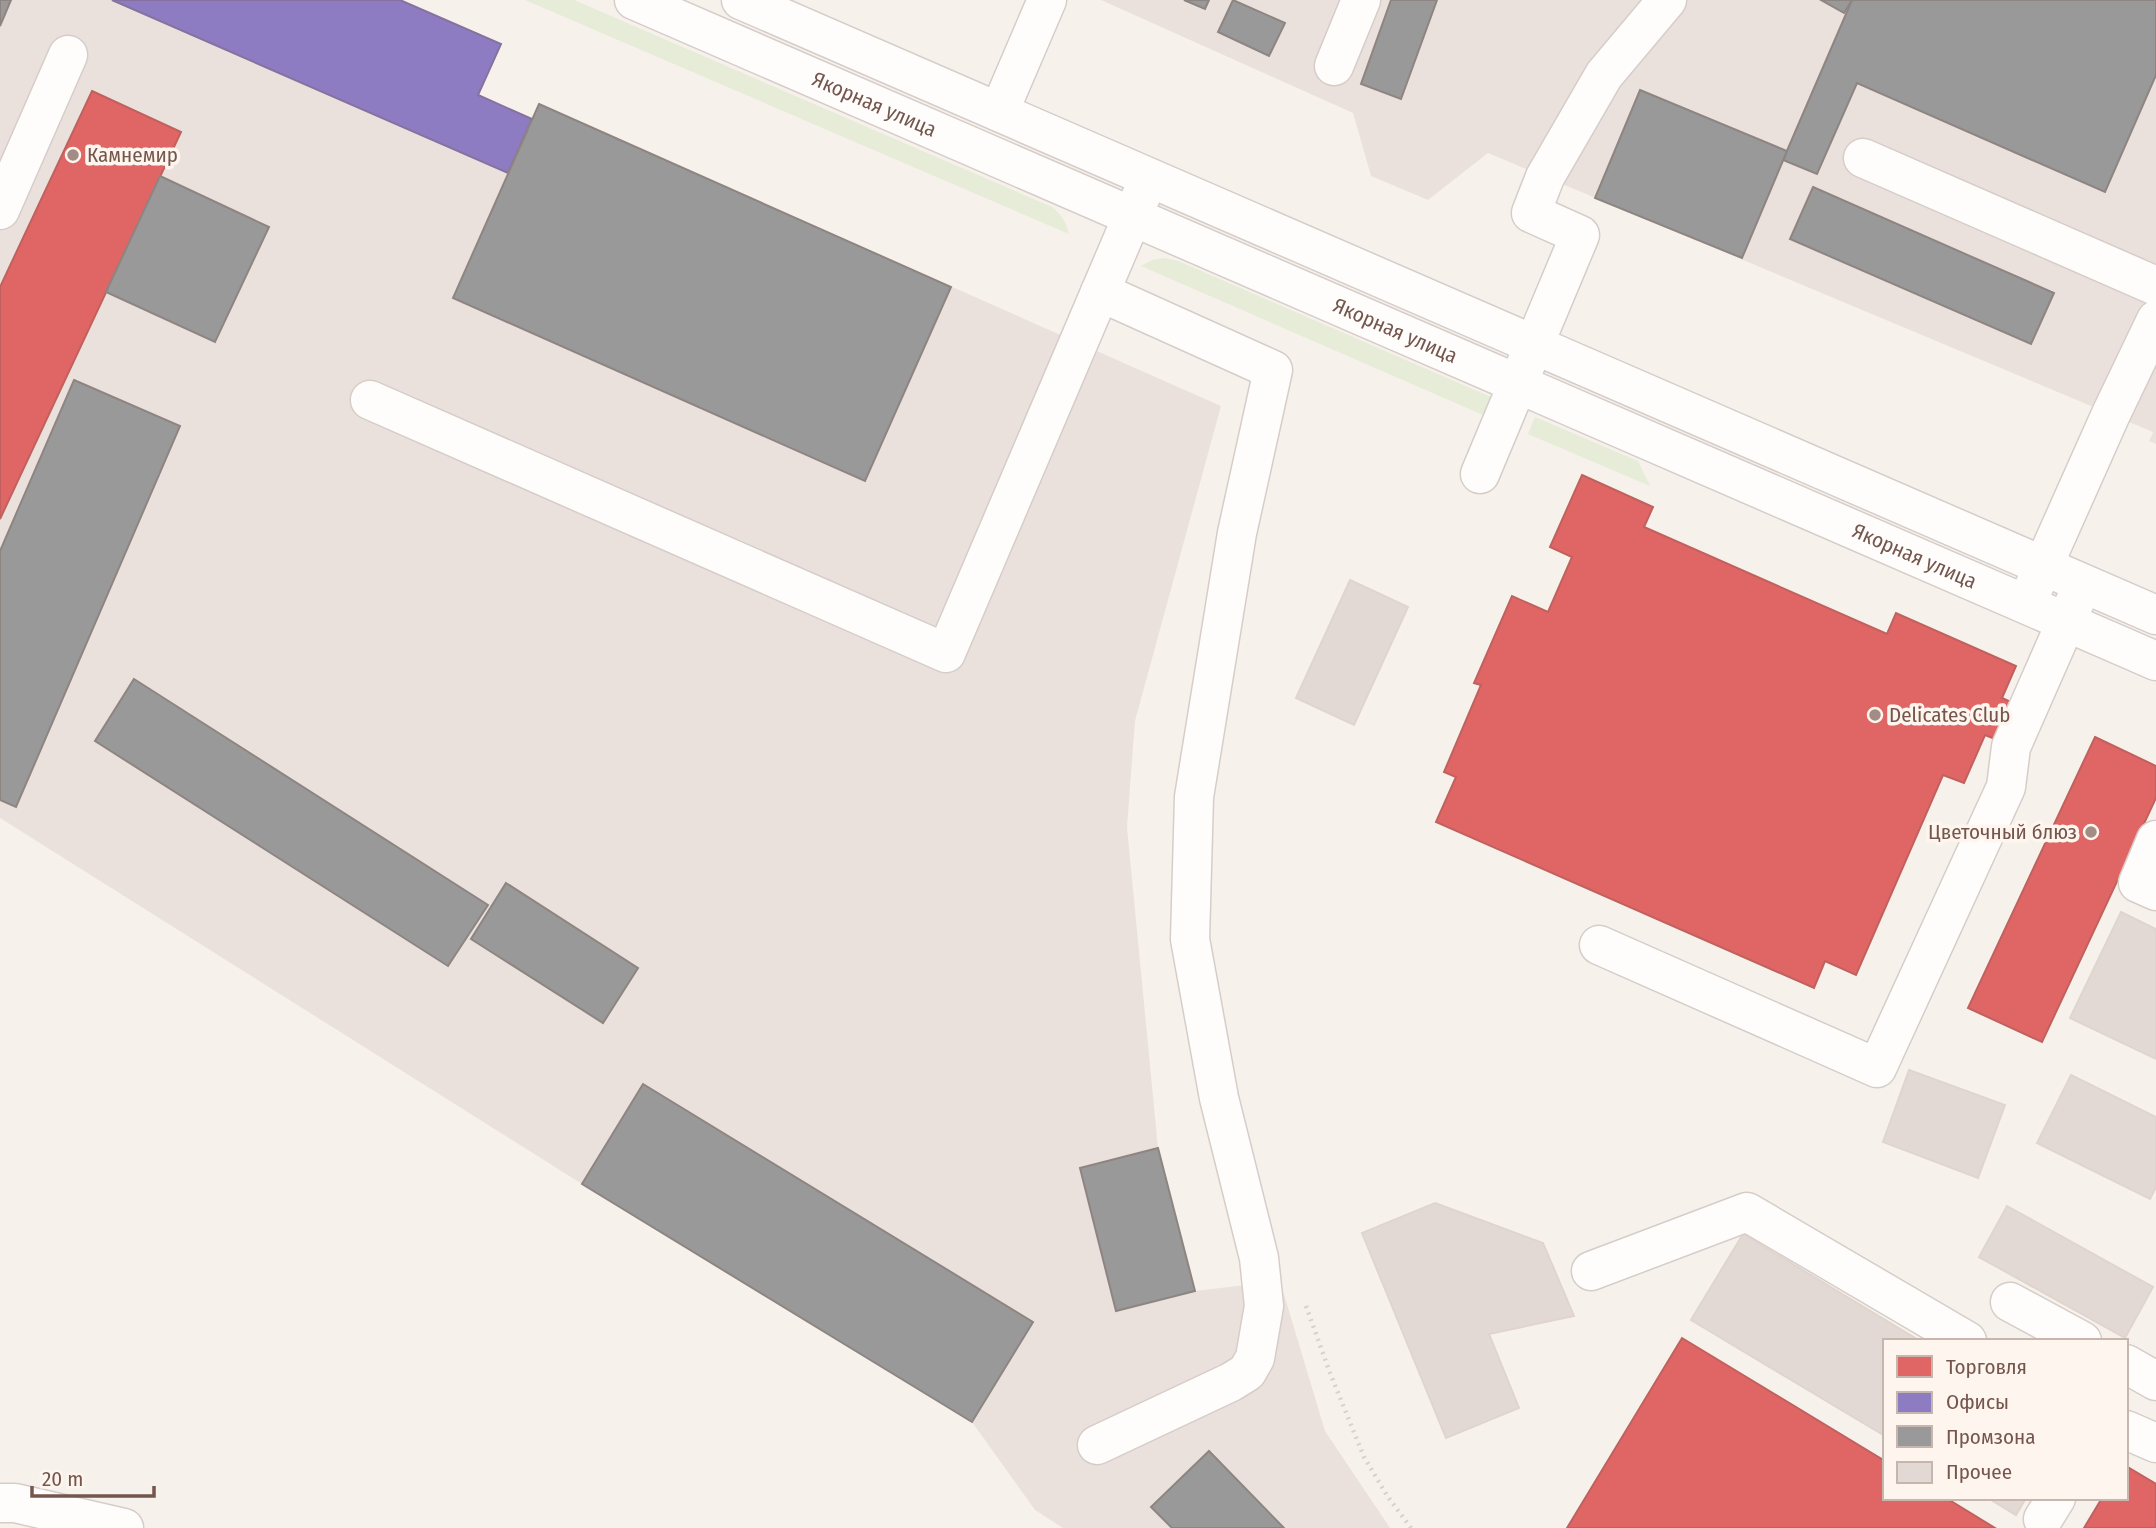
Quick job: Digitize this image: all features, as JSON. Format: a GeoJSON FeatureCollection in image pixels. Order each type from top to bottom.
{"type":"FeatureCollection","features":[{"type":"Feature","properties":{"kind":"street","name":"Якорная улица"},"geometry":{"type":"LineString","coordinates":[[634,0],[717,16],[1132,217],[2026,604],[2154,654]]}},
{"type":"Feature","properties":{"kind":"street","name":"Якорная улица"},"geometry":{"type":"LineString","coordinates":[[741,0],[2156,615]]}},
{"type":"Feature","properties":{"kind":"street"},"geometry":{"type":"LineString","coordinates":[[999,112],[1047,0]]}},
{"type":"Feature","properties":{"kind":"street"},"geometry":{"type":"LineString","coordinates":[[1334,65],[1361,0]]}},
{"type":"Feature","properties":{"kind":"street"},"geometry":{"type":"LineString","coordinates":[[1480,474],[1580,235],[1531,213],[1545,177],[1604,75],[1667,0]]}},
{"type":"Feature","properties":{"kind":"street"},"geometry":{"type":"LineString","coordinates":[[0,210],[68,55]]}},
{"type":"Feature","properties":{"kind":"street"},"geometry":{"type":"LineString","coordinates":[[1863,158],[2156,286]]}},
{"type":"Feature","properties":{"kind":"street"},"geometry":{"type":"LineString","coordinates":[[370,400],[946,653],[1150,177]]}},
{"type":"Feature","properties":{"kind":"street"},"geometry":{"type":"LineString","coordinates":[[1097,1445],[1247,1372],[1255,1358],[1264,1306],[1259,1258],[1219,1098],[1190,939],[1194,797],[1237,533],[1273,370],[1100,292]]}},
{"type":"Feature","properties":{"kind":"street"},"geometry":{"type":"LineString","coordinates":[[2026,604],[2156,320]]}},
{"type":"Feature","properties":{"kind":"street"},"geometry":{"type":"LineString","coordinates":[[1599,946],[1877,1068],[2006,787],[2011,747],[2083,583]]}},
{"type":"Feature","properties":{"kind":"street"},"geometry":{"type":"LineString","coordinates":[[2156,840],[2138,883],[2156,891]]}},
{"type":"Feature","properties":{"kind":"street"},"geometry":{"type":"LineString","coordinates":[[1591,1271],[1747,1212],[1964,1339]]}},
{"type":"Feature","properties":{"kind":"street"},"geometry":{"type":"LineString","coordinates":[[2010,1301],[2078,1339]]}},
{"type":"Feature","properties":{"kind":"street"},"geometry":{"type":"LineString","coordinates":[[2128,1431],[2156,1443]]}},
{"type":"Feature","properties":{"kind":"street"},"geometry":{"type":"LineString","coordinates":[[0,1503],[15,1503],[124,1528]]}},
{"type":"Feature","properties":{"kind":"path"},"geometry":{"type":"LineString","coordinates":[[1303,1297],[1364,1457],[1411,1528]]}},
{"type":"Feature","properties":{"kind":"shaded area"},"geometry":{"type":"Polygon","coordinates":[[[0,0],[112,0],[508,173],[539,104],[1221,406],[1135,721],[1127,827],[1158,1148],[1194,1291],[1280,1281],[1325,1431],[1390,1528],[1063,1528],[1035,1510],[972,1422],[582,1184],[0,818],[0,0]]]}},
{"type":"Feature","properties":{"kind":"shaded area"},"geometry":{"type":"Polygon","coordinates":[[[1101,0],[2156,0],[2156,444],[2149,441],[2153,432],[1488,153],[1428,200],[1371,176],[1353,113],[1101,0]]]}},
{"type":"Feature","properties":{"kind":"green space"},"geometry":{"type":"Polygon","coordinates":[[[525,0],[574,0],[1052,207],[1063,219],[1069,234],[525,0]]]}},
{"type":"Feature","properties":{"kind":"green space"},"geometry":{"type":"Polygon","coordinates":[[[1165,258],[1178,261],[1498,400],[1490,418],[1141,266],[1152,260],[1165,258]]]}},
{"type":"Feature","properties":{"kind":"green space"},"geometry":{"type":"Polygon","coordinates":[[[1535,417],[1638,461],[1650,486],[1528,434],[1535,417]]]}},
{"type":"Feature","properties":{"kind":"building: Торговля"},"geometry":{"type":"Polygon","coordinates":[[[92,91],[181,132],[0,519],[0,287],[92,91]]]}},
{"type":"Feature","properties":{"kind":"building: Торговля"},"geometry":{"type":"Polygon","coordinates":[[[1582,475],[1653,507],[1644,527],[1887,634],[1896,613],[2016,666],[2002,698],[2011,702],[1995,739],[1985,735],[1964,783],[1943,775],[1856,975],[1825,961],[1814,988],[1436,822],[1456,777],[1444,772],[1481,685],[1474,683],[1512,596],[1548,612],[1572,557],[1550,547],[1582,475]]]}},
{"type":"Feature","properties":{"kind":"building: Торговля"},"geometry":{"type":"Polygon","coordinates":[[[2095,737],[2156,766],[2156,798],[2042,1042],[1968,1008],[2095,737]]]}},
{"type":"Feature","properties":{"kind":"building: Торговля"},"geometry":{"type":"Polygon","coordinates":[[[1682,1338],[1883,1460],[1883,1500],[1949,1500],[1995,1528],[1567,1528],[1682,1338]]]}},
{"type":"Feature","properties":{"kind":"building: Торговля"},"geometry":{"type":"Polygon","coordinates":[[[2128,1467],[2156,1484],[2156,1528],[2084,1528],[2101,1500],[2128,1500],[2128,1467]]]}},
{"type":"Feature","properties":{"kind":"building: Офисы"},"geometry":{"type":"Polygon","coordinates":[[[112,0],[400,0],[501,44],[478,95],[532,119],[508,173],[112,0]]]}},
{"type":"Feature","properties":{"kind":"building: Промзона"},"geometry":{"type":"Polygon","coordinates":[[[0,0],[11,0],[0,26],[0,0]]]}},
{"type":"Feature","properties":{"kind":"building: Промзона"},"geometry":{"type":"Polygon","coordinates":[[[1184,0],[1209,0],[1205,9],[1184,0]]]}},
{"type":"Feature","properties":{"kind":"building: Промзона"},"geometry":{"type":"Polygon","coordinates":[[[1233,0],[1285,23],[1269,56],[1218,32],[1233,0]]]}},
{"type":"Feature","properties":{"kind":"building: Промзона"},"geometry":{"type":"Polygon","coordinates":[[[1391,0],[1437,0],[1401,99],[1361,84],[1391,0]]]}},
{"type":"Feature","properties":{"kind":"building: Промзона"},"geometry":{"type":"Polygon","coordinates":[[[1821,0],[1852,0],[1844,13],[1821,0]]]}},
{"type":"Feature","properties":{"kind":"building: Промзона"},"geometry":{"type":"Polygon","coordinates":[[[1852,0],[2156,0],[2156,75],[2105,192],[1857,83],[1817,174],[1783,160],[1852,0]]]}},
{"type":"Feature","properties":{"kind":"building: Промзона"},"geometry":{"type":"Polygon","coordinates":[[[1640,90],[1787,151],[1742,258],[1595,198],[1640,90]]]}},
{"type":"Feature","properties":{"kind":"building: Промзона"},"geometry":{"type":"Polygon","coordinates":[[[539,104],[951,287],[865,481],[453,298],[539,104]]]}},
{"type":"Feature","properties":{"kind":"building: Промзона"},"geometry":{"type":"Polygon","coordinates":[[[160,176],[269,227],[215,342],[106,292],[160,176]]]}},
{"type":"Feature","properties":{"kind":"building: Промзона"},"geometry":{"type":"Polygon","coordinates":[[[1813,187],[2054,293],[2031,344],[1790,239],[1813,187]]]}},
{"type":"Feature","properties":{"kind":"building: Промзона"},"geometry":{"type":"Polygon","coordinates":[[[74,380],[180,426],[16,807],[0,800],[0,551],[74,380]]]}},
{"type":"Feature","properties":{"kind":"building: Промзона"},"geometry":{"type":"Polygon","coordinates":[[[134,679],[488,905],[448,966],[95,741],[134,679]]]}},
{"type":"Feature","properties":{"kind":"building: Промзона"},"geometry":{"type":"Polygon","coordinates":[[[506,883],[638,968],[603,1023],[471,939],[506,883]]]}},
{"type":"Feature","properties":{"kind":"building: Промзона"},"geometry":{"type":"Polygon","coordinates":[[[643,1084],[1033,1322],[972,1422],[582,1184],[643,1084]]]}},
{"type":"Feature","properties":{"kind":"building: Промзона"},"geometry":{"type":"Polygon","coordinates":[[[1158,1148],[1195,1291],[1116,1311],[1080,1168],[1158,1148]]]}},
{"type":"Feature","properties":{"kind":"building: Промзона"},"geometry":{"type":"Polygon","coordinates":[[[1209,1451],[1284,1528],[1172,1528],[1151,1507],[1209,1451]]]}},
{"type":"Feature","properties":{"kind":"building: Прочее"},"geometry":{"type":"Polygon","coordinates":[[[1350,580],[1408,607],[1354,725],[1296,698],[1350,580]]]}},
{"type":"Feature","properties":{"kind":"building: Прочее"},"geometry":{"type":"Polygon","coordinates":[[[2121,912],[2156,929],[2156,1059],[2070,1018],[2121,912]]]}},
{"type":"Feature","properties":{"kind":"building: Прочее"},"geometry":{"type":"Polygon","coordinates":[[[1909,1070],[2005,1105],[1978,1178],[1883,1142],[1909,1070]]]}},
{"type":"Feature","properties":{"kind":"building: Прочее"},"geometry":{"type":"Polygon","coordinates":[[[2071,1075],[2156,1117],[2156,1187],[2150,1199],[2037,1143],[2071,1075]]]}},
{"type":"Feature","properties":{"kind":"building: Прочее"},"geometry":{"type":"Polygon","coordinates":[[[1435,1203],[1543,1243],[1574,1316],[1489,1334],[1519,1408],[1446,1438],[1362,1233],[1435,1203]]]}},
{"type":"Feature","properties":{"kind":"building: Прочее"},"geometry":{"type":"Polygon","coordinates":[[[2007,1206],[2153,1287],[2125,1338],[1979,1257],[2007,1206]]]}},
{"type":"Feature","properties":{"kind":"building: Прочее"},"geometry":{"type":"Polygon","coordinates":[[[1743,1234],[1917,1339],[1883,1339],[1883,1435],[1691,1320],[1743,1234]]]}},
{"type":"Feature","properties":{"kind":"building: Прочее"},"geometry":{"type":"Polygon","coordinates":[[[1991,1500],[2025,1500],[2016,1515],[1991,1500]]]}},
{"type":"Feature","properties":{"kind":"place","name":"Камнемир"},"geometry":{"type":"Point","coordinates":[73,155]}},
{"type":"Feature","properties":{"kind":"place","name":"Delicates Club"},"geometry":{"type":"Point","coordinates":[1875,715]}},
{"type":"Feature","properties":{"kind":"place","name":"Цветочный блюз"},"geometry":{"type":"Point","coordinates":[2091,832]}}]}
